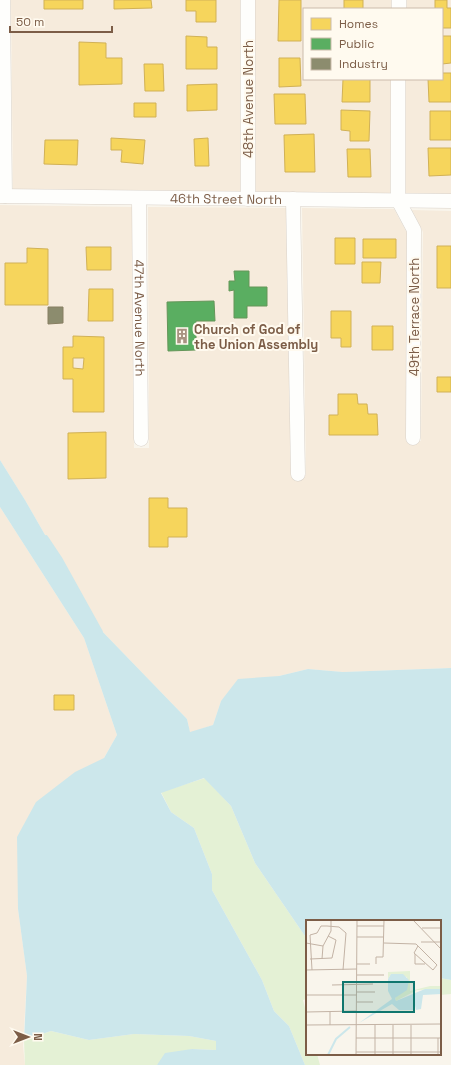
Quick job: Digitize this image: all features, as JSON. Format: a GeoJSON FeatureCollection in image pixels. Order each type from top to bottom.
{"type":"FeatureCollection","features":[{"type":"Feature","properties":{"kind":"street"},"geometry":{"type":"LineString","coordinates":[[2,196],[3,0]]}},
{"type":"Feature","properties":{"kind":"street","name":"48th Avenue North"},"geometry":{"type":"LineString","coordinates":[[248,0],[248,199]]}},
{"type":"Feature","properties":{"kind":"street"},"geometry":{"type":"LineString","coordinates":[[398,80],[398,200]]}},
{"type":"Feature","properties":{"kind":"street","name":"46th Street North"},"geometry":{"type":"LineString","coordinates":[[2,196],[398,200],[451,202]]}},
{"type":"Feature","properties":{"kind":"street","name":"47th Avenue North"},"geometry":{"type":"LineString","coordinates":[[139,198],[141,439]]}},
{"type":"Feature","properties":{"kind":"street"},"geometry":{"type":"LineString","coordinates":[[293,199],[298,474]]}},
{"type":"Feature","properties":{"kind":"street","name":"49th Terrace North"},"geometry":{"type":"LineString","coordinates":[[398,200],[414,230],[413,438]]}},
{"type":"Feature","properties":{"kind":"shaded area"},"geometry":{"type":"Polygon","coordinates":[[[11,0],[240,0],[240,192],[13,189],[11,0]]]}},
{"type":"Feature","properties":{"kind":"shaded area"},"geometry":{"type":"Polygon","coordinates":[[[255,0],[391,0],[391,8],[303,8],[303,80],[391,80],[390,193],[256,192],[255,0]]]}},
{"type":"Feature","properties":{"kind":"shaded area"},"geometry":{"type":"Polygon","coordinates":[[[407,0],[451,0],[451,194],[406,193],[406,80],[443,80],[443,8],[407,8],[407,0]]]}},
{"type":"Feature","properties":{"kind":"shaded area"},"geometry":{"type":"Polygon","coordinates":[[[0,205],[132,207],[134,448],[149,448],[148,207],[286,208],[292,474],[306,475],[302,208],[394,209],[407,233],[406,439],[421,441],[423,232],[412,210],[451,211],[451,668],[343,672],[308,669],[279,676],[221,701],[213,725],[190,733],[187,719],[98,627],[25,500],[0,460],[0,205]]]}},
{"type":"Feature","properties":{"kind":"shaded area"},"geometry":{"type":"Polygon","coordinates":[[[0,507],[84,638],[117,735],[18,909],[27,976],[23,1046],[25,1065],[0,1065],[0,507]]]}},
{"type":"Feature","properties":{"kind":"green space"},"geometry":{"type":"Polygon","coordinates":[[[205,778],[231,806],[255,863],[306,938],[306,999],[303,1000],[306,1012],[306,1055],[317,1055],[320,1065],[305,1065],[289,1026],[274,1011],[262,980],[212,890],[212,874],[194,828],[171,812],[161,792],[205,778]]]}},
{"type":"Feature","properties":{"kind":"green space"},"geometry":{"type":"Polygon","coordinates":[[[441,978],[451,980],[451,994],[441,995],[441,978]]]}},
{"type":"Feature","properties":{"kind":"green space"},"geometry":{"type":"Polygon","coordinates":[[[51,1031],[89,1040],[134,1034],[189,1036],[216,1041],[216,1050],[192,1049],[157,1065],[25,1065],[24,1040],[51,1031]]]}},
{"type":"Feature","properties":{"kind":"water"},"geometry":{"type":"Polygon","coordinates":[[[0,460],[25,500],[98,627],[187,719],[190,732],[213,725],[221,701],[238,679],[279,676],[308,669],[343,672],[451,668],[451,980],[441,978],[441,920],[306,920],[306,938],[255,863],[231,806],[204,778],[161,793],[171,812],[194,828],[212,874],[212,890],[262,980],[274,1011],[289,1026],[305,1065],[157,1065],[165,1053],[192,1049],[216,1050],[216,1041],[189,1036],[134,1034],[89,1040],[51,1031],[24,1040],[27,976],[18,909],[17,837],[36,802],[75,772],[104,758],[117,735],[84,638],[0,507],[0,460]]]}},
{"type":"Feature","properties":{"kind":"building: Homes"},"geometry":{"type":"Polygon","coordinates":[[[44,0],[83,0],[83,9],[44,9],[44,0]]]}},
{"type":"Feature","properties":{"kind":"building: Homes"},"geometry":{"type":"Polygon","coordinates":[[[114,0],[151,0],[152,8],[114,9],[114,0]]]}},
{"type":"Feature","properties":{"kind":"building: Homes"},"geometry":{"type":"Polygon","coordinates":[[[186,0],[216,0],[216,22],[196,22],[196,11],[186,11],[186,0]]]}},
{"type":"Feature","properties":{"kind":"building: Homes"},"geometry":{"type":"Polygon","coordinates":[[[279,0],[301,0],[301,41],[278,41],[279,0]]]}},
{"type":"Feature","properties":{"kind":"building: Homes"},"geometry":{"type":"Polygon","coordinates":[[[344,0],[363,0],[363,8],[344,8],[344,0]]]}},
{"type":"Feature","properties":{"kind":"building: Homes"},"geometry":{"type":"Polygon","coordinates":[[[435,0],[447,0],[447,8],[451,8],[451,28],[443,28],[443,8],[435,8],[435,0]]]}},
{"type":"Feature","properties":{"kind":"building: Homes"},"geometry":{"type":"Polygon","coordinates":[[[186,36],[207,37],[207,47],[217,47],[217,69],[186,69],[186,36]]]}},
{"type":"Feature","properties":{"kind":"building: Homes"},"geometry":{"type":"Polygon","coordinates":[[[443,36],[451,36],[451,63],[443,64],[443,36]]]}},
{"type":"Feature","properties":{"kind":"building: Homes"},"geometry":{"type":"Polygon","coordinates":[[[79,42],[106,43],[106,58],[122,58],[122,84],[79,85],[79,42]]]}},
{"type":"Feature","properties":{"kind":"building: Homes"},"geometry":{"type":"Polygon","coordinates":[[[279,58],[300,58],[301,86],[279,87],[279,58]]]}},
{"type":"Feature","properties":{"kind":"building: Homes"},"geometry":{"type":"Polygon","coordinates":[[[144,64],[163,64],[164,91],[145,91],[144,64]]]}},
{"type":"Feature","properties":{"kind":"building: Homes"},"geometry":{"type":"Polygon","coordinates":[[[443,73],[451,73],[451,102],[429,102],[428,80],[443,80],[443,73]]]}},
{"type":"Feature","properties":{"kind":"building: Homes"},"geometry":{"type":"Polygon","coordinates":[[[343,80],[370,80],[370,102],[342,102],[343,80]]]}},
{"type":"Feature","properties":{"kind":"building: Homes"},"geometry":{"type":"Polygon","coordinates":[[[217,84],[217,110],[187,111],[187,85],[217,84]]]}},
{"type":"Feature","properties":{"kind":"building: Homes"},"geometry":{"type":"Polygon","coordinates":[[[274,94],[305,94],[306,124],[275,124],[274,94]]]}},
{"type":"Feature","properties":{"kind":"building: Homes"},"geometry":{"type":"Polygon","coordinates":[[[134,103],[156,103],[156,117],[134,117],[134,103]]]}},
{"type":"Feature","properties":{"kind":"building: Homes"},"geometry":{"type":"Polygon","coordinates":[[[341,110],[370,111],[369,141],[350,141],[350,131],[341,130],[341,110]]]}},
{"type":"Feature","properties":{"kind":"building: Homes"},"geometry":{"type":"Polygon","coordinates":[[[430,111],[451,111],[451,140],[430,140],[430,111]]]}},
{"type":"Feature","properties":{"kind":"building: Homes"},"geometry":{"type":"Polygon","coordinates":[[[314,134],[315,172],[285,172],[284,135],[314,134]]]}},
{"type":"Feature","properties":{"kind":"building: Homes"},"geometry":{"type":"Polygon","coordinates":[[[111,138],[145,140],[143,164],[121,162],[122,150],[111,150],[111,138]]]}},
{"type":"Feature","properties":{"kind":"building: Homes"},"geometry":{"type":"Polygon","coordinates":[[[208,138],[209,166],[195,166],[194,139],[208,138]]]}},
{"type":"Feature","properties":{"kind":"building: Homes"},"geometry":{"type":"Polygon","coordinates":[[[45,140],[78,140],[77,165],[44,164],[45,140]]]}},
{"type":"Feature","properties":{"kind":"building: Homes"},"geometry":{"type":"Polygon","coordinates":[[[428,148],[451,148],[451,175],[429,176],[428,148]]]}},
{"type":"Feature","properties":{"kind":"building: Homes"},"geometry":{"type":"Polygon","coordinates":[[[347,149],[370,149],[371,177],[348,177],[347,149]]]}},
{"type":"Feature","properties":{"kind":"building: Homes"},"geometry":{"type":"Polygon","coordinates":[[[335,238],[355,238],[355,264],[335,264],[335,238]]]}},
{"type":"Feature","properties":{"kind":"building: Homes"},"geometry":{"type":"Polygon","coordinates":[[[363,239],[396,239],[396,258],[363,258],[363,239]]]}},
{"type":"Feature","properties":{"kind":"building: Homes"},"geometry":{"type":"Polygon","coordinates":[[[437,246],[451,246],[451,288],[437,288],[437,246]]]}},
{"type":"Feature","properties":{"kind":"building: Homes"},"geometry":{"type":"Polygon","coordinates":[[[86,247],[111,247],[111,270],[87,270],[86,247]]]}},
{"type":"Feature","properties":{"kind":"building: Homes"},"geometry":{"type":"Polygon","coordinates":[[[27,248],[48,249],[48,305],[5,305],[5,263],[27,263],[27,248]]]}},
{"type":"Feature","properties":{"kind":"building: Homes"},"geometry":{"type":"Polygon","coordinates":[[[362,262],[381,262],[380,283],[362,283],[362,262]]]}},
{"type":"Feature","properties":{"kind":"building: Homes"},"geometry":{"type":"Polygon","coordinates":[[[89,289],[113,289],[113,321],[88,321],[89,289]]]}},
{"type":"Feature","properties":{"kind":"building: Homes"},"geometry":{"type":"Polygon","coordinates":[[[331,311],[351,311],[351,347],[341,347],[341,338],[331,338],[331,311]]]}},
{"type":"Feature","properties":{"kind":"building: Homes"},"geometry":{"type":"Polygon","coordinates":[[[372,326],[393,326],[393,350],[372,350],[372,326]]]}},
{"type":"Feature","properties":{"kind":"building: Homes"},"geometry":{"type":"Polygon","coordinates":[[[73,336],[104,337],[104,412],[73,412],[73,379],[63,379],[63,347],[73,347],[73,336]],[[73,358],[73,368],[83,369],[84,358],[73,358]]]}},
{"type":"Feature","properties":{"kind":"building: Homes"},"geometry":{"type":"Polygon","coordinates":[[[437,377],[451,377],[451,392],[437,392],[437,377]]]}},
{"type":"Feature","properties":{"kind":"building: Homes"},"geometry":{"type":"Polygon","coordinates":[[[338,394],[357,394],[358,404],[367,404],[368,414],[377,414],[378,435],[329,435],[329,415],[338,415],[338,394]]]}},
{"type":"Feature","properties":{"kind":"building: Homes"},"geometry":{"type":"Polygon","coordinates":[[[106,432],[106,478],[68,479],[68,433],[106,432]]]}},
{"type":"Feature","properties":{"kind":"building: Homes"},"geometry":{"type":"Polygon","coordinates":[[[149,498],[168,498],[168,508],[187,508],[187,537],[168,537],[168,547],[149,547],[149,498]]]}},
{"type":"Feature","properties":{"kind":"building: Homes"},"geometry":{"type":"Polygon","coordinates":[[[54,695],[74,695],[74,710],[54,710],[54,695]]]}},
{"type":"Feature","properties":{"kind":"building: Public"},"geometry":{"type":"Polygon","coordinates":[[[234,271],[249,271],[249,287],[267,287],[267,306],[247,306],[247,318],[234,318],[234,290],[229,291],[229,281],[235,281],[234,271]]]}},
{"type":"Feature","properties":{"kind":"building: Public","name":"Church of God of the Union Assembly"},"geometry":{"type":"Polygon","coordinates":[[[214,301],[215,321],[196,321],[196,350],[168,351],[167,302],[214,301]]]}},
{"type":"Feature","properties":{"kind":"building: Industry"},"geometry":{"type":"Polygon","coordinates":[[[48,307],[63,307],[63,323],[48,324],[48,307]]]}},
{"type":"Feature","properties":{"kind":"waterway"},"geometry":{"type":"LineString","coordinates":[[46,537],[60,558],[101,632]]}},
{"type":"Feature","properties":{"kind":"place","name":"Church of God of the Union Assembly"},"geometry":{"type":"Point","coordinates":[182,336]}}]}
